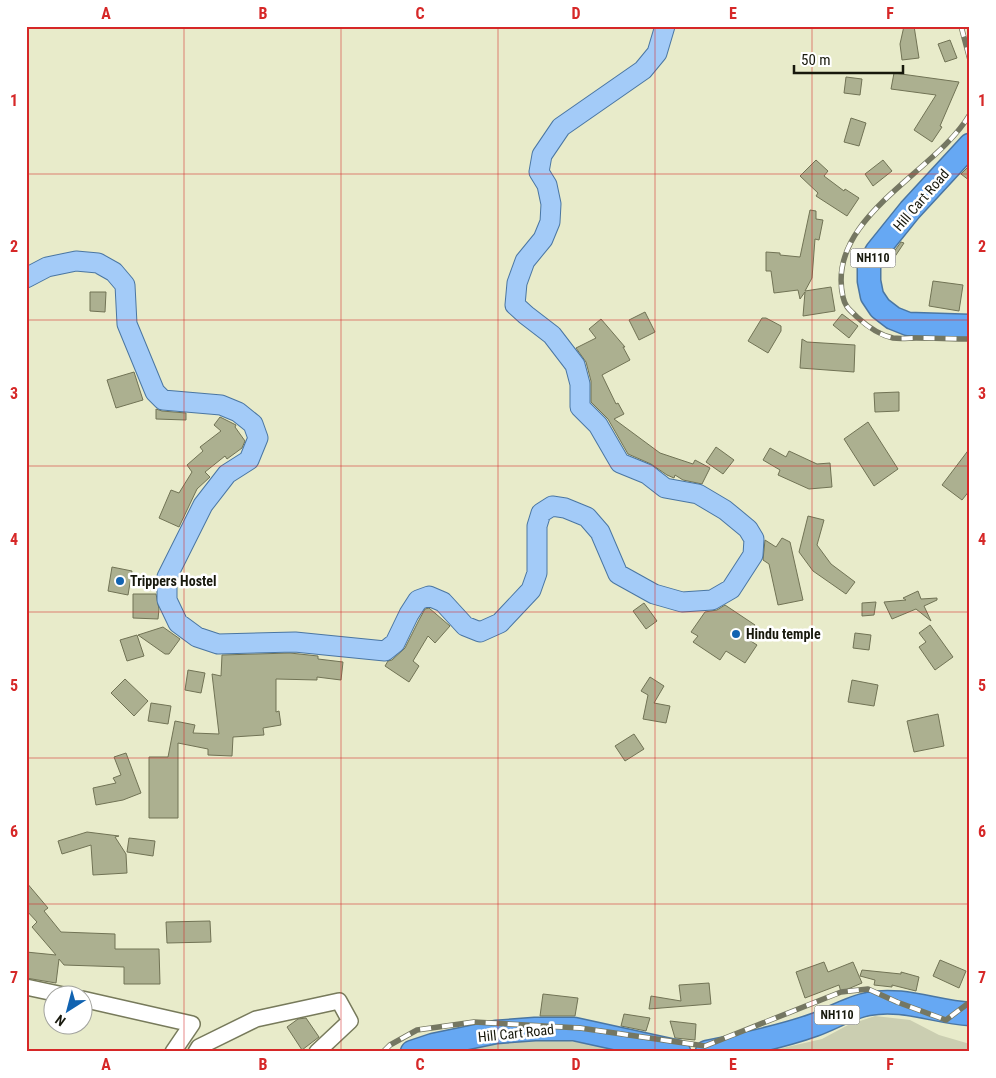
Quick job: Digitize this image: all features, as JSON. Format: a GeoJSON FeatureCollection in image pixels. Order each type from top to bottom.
{"type":"FeatureCollection","features":[{"type":"Feature","properties":{"kind":"highway","name":"Hill Cart Road"},"geometry":{"type":"LineString","coordinates":[[970,145],[910,210],[877,251],[870,265],[869,281],[872,296],[880,308],[893,318],[908,324],[970,326]]}},
{"type":"Feature","properties":{"kind":"highway","name":"NH110"},"geometry":{"type":"LineString","coordinates":[[707,1052],[813,1025],[867,1004],[897,1002],[970,1014]]}},
{"type":"Feature","properties":{"kind":"highway","name":"Hill Cart Road"},"geometry":{"type":"LineString","coordinates":[[412,1052],[433,1045],[496,1032],[535,1029],[574,1029],[678,1052]]}},
{"type":"Feature","properties":{"kind":"main road"},"geometry":{"type":"LineString","coordinates":[[26,278],[47,267],[76,261],[98,263],[114,272],[125,285],[127,324],[155,392],[163,400],[222,404],[238,412],[253,424],[258,438],[248,460],[228,474],[203,505],[168,577],[167,600],[178,623],[197,637],[218,644],[295,642],[385,651],[395,643],[418,600],[429,596],[443,602],[465,626],[480,632],[500,623],[531,590],[537,573],[537,526],[541,514],[552,506],[565,508],[587,517],[600,532],[618,574],[654,594],[682,602],[712,600],[731,589],[753,556],[754,539],[748,529],[725,510],[698,494],[665,488],[646,474],[620,463],[598,425],[580,407],[580,384],[574,365],[552,335],[515,305],[517,283],[525,261],[543,239],[550,222],[551,204],[547,185],[539,172],[542,155],[561,127],[643,70],[657,53],[664,26]]}},
{"type":"Feature","properties":{"kind":"street"},"geometry":{"type":"LineString","coordinates":[[26,987],[42,990]]}},
{"type":"Feature","properties":{"kind":"street"},"geometry":{"type":"LineString","coordinates":[[92,1001],[192,1024],[173,1052]]}},
{"type":"Feature","properties":{"kind":"street"},"geometry":{"type":"LineString","coordinates":[[196,1052],[199,1047],[256,1019],[339,1001],[350,1021],[317,1052]]}},
{"type":"Feature","properties":{"kind":"green space"},"geometry":{"type":"Polygon","coordinates":[[[875,1016],[910,1020],[939,1035],[970,1044],[970,1052],[765,1052],[822,1039],[848,1025],[875,1016]]]}},
{"type":"Feature","properties":{"kind":"green space"},"geometry":{"type":"Polygon","coordinates":[[[545,1037],[637,1052],[445,1052],[493,1038],[545,1037]]]}},
{"type":"Feature","properties":{"kind":"building"},"geometry":{"type":"Polygon","coordinates":[[[904,26],[914,26],[919,58],[902,60],[900,44],[904,26]]]}},
{"type":"Feature","properties":{"kind":"building"},"geometry":{"type":"Polygon","coordinates":[[[950,40],[957,58],[945,62],[938,44],[950,40]]]}},
{"type":"Feature","properties":{"kind":"building"},"geometry":{"type":"Polygon","coordinates":[[[894,73],[959,82],[940,126],[942,127],[932,142],[914,130],[936,95],[891,89],[894,73]]]}},
{"type":"Feature","properties":{"kind":"building"},"geometry":{"type":"Polygon","coordinates":[[[846,77],[862,79],[860,95],[844,93],[846,77]]]}},
{"type":"Feature","properties":{"kind":"building"},"geometry":{"type":"Polygon","coordinates":[[[851,118],[866,123],[859,146],[844,142],[851,118]]]}},
{"type":"Feature","properties":{"kind":"building"},"geometry":{"type":"Polygon","coordinates":[[[816,160],[828,171],[824,176],[844,191],[845,189],[859,198],[847,216],[816,196],[818,193],[800,176],[816,160]]]}},
{"type":"Feature","properties":{"kind":"building"},"geometry":{"type":"Polygon","coordinates":[[[883,160],[892,171],[873,186],[865,174],[883,160]]]}},
{"type":"Feature","properties":{"kind":"building"},"geometry":{"type":"Polygon","coordinates":[[[970,165],[970,181],[961,174],[970,165]]]}},
{"type":"Feature","properties":{"kind":"building"},"geometry":{"type":"Polygon","coordinates":[[[810,210],[816,211],[816,219],[823,220],[819,240],[815,239],[812,278],[805,291],[831,287],[835,311],[803,316],[805,292],[800,299],[798,290],[774,293],[771,271],[766,271],[766,252],[800,257],[810,210]]]}},
{"type":"Feature","properties":{"kind":"building"},"geometry":{"type":"Polygon","coordinates":[[[901,242],[904,243],[888,267],[885,264],[901,242]]]}},
{"type":"Feature","properties":{"kind":"building"},"geometry":{"type":"Polygon","coordinates":[[[933,281],[963,285],[959,311],[929,306],[933,281]]]}},
{"type":"Feature","properties":{"kind":"building"},"geometry":{"type":"Polygon","coordinates":[[[90,292],[106,292],[105,312],[90,311],[90,292]]]}},
{"type":"Feature","properties":{"kind":"building"},"geometry":{"type":"Polygon","coordinates":[[[645,312],[655,332],[639,340],[629,320],[645,312]]]}},
{"type":"Feature","properties":{"kind":"building"},"geometry":{"type":"Polygon","coordinates":[[[842,314],[858,326],[849,338],[833,325],[842,314]]]}},
{"type":"Feature","properties":{"kind":"building"},"geometry":{"type":"Polygon","coordinates":[[[762,318],[766,318],[781,326],[781,331],[768,353],[748,341],[762,318]]]}},
{"type":"Feature","properties":{"kind":"building"},"geometry":{"type":"Polygon","coordinates":[[[601,319],[625,347],[623,347],[630,360],[602,375],[616,404],[618,403],[624,414],[614,419],[660,453],[693,464],[695,460],[710,468],[702,484],[683,480],[675,475],[674,478],[651,464],[628,454],[608,419],[591,402],[591,381],[586,362],[576,348],[596,338],[589,329],[601,319]]]}},
{"type":"Feature","properties":{"kind":"building"},"geometry":{"type":"Polygon","coordinates":[[[802,339],[807,342],[855,345],[854,372],[800,368],[802,339]]]}},
{"type":"Feature","properties":{"kind":"building"},"geometry":{"type":"Polygon","coordinates":[[[134,372],[143,400],[116,408],[107,380],[134,372]]]}},
{"type":"Feature","properties":{"kind":"building"},"geometry":{"type":"Polygon","coordinates":[[[899,392],[899,411],[875,412],[874,393],[899,392]]]}},
{"type":"Feature","properties":{"kind":"building"},"geometry":{"type":"Polygon","coordinates":[[[156,409],[186,413],[186,420],[156,419],[156,409]]]}},
{"type":"Feature","properties":{"kind":"building"},"geometry":{"type":"Polygon","coordinates":[[[220,417],[236,425],[235,427],[245,441],[242,448],[227,459],[225,456],[205,472],[210,477],[197,489],[179,527],[159,518],[171,490],[179,493],[192,472],[187,465],[203,451],[200,447],[221,431],[214,425],[220,417]]]}},
{"type":"Feature","properties":{"kind":"building"},"geometry":{"type":"Polygon","coordinates":[[[868,422],[898,469],[874,486],[844,439],[868,422]]]}},
{"type":"Feature","properties":{"kind":"building"},"geometry":{"type":"Polygon","coordinates":[[[716,447],[734,460],[723,474],[706,462],[716,447]]]}},
{"type":"Feature","properties":{"kind":"building"},"geometry":{"type":"Polygon","coordinates":[[[770,448],[786,457],[789,451],[817,464],[830,463],[832,487],[809,489],[778,475],[780,470],[763,460],[770,448]]]}},
{"type":"Feature","properties":{"kind":"building"},"geometry":{"type":"Polygon","coordinates":[[[970,448],[970,490],[962,500],[942,485],[970,448]]]}},
{"type":"Feature","properties":{"kind":"building"},"geometry":{"type":"Polygon","coordinates":[[[808,516],[824,520],[817,545],[831,564],[855,582],[846,594],[813,571],[799,552],[808,516]]]}},
{"type":"Feature","properties":{"kind":"building"},"geometry":{"type":"Polygon","coordinates":[[[782,538],[790,542],[803,600],[778,605],[769,564],[763,560],[765,540],[776,547],[782,538]]]}},
{"type":"Feature","properties":{"kind":"building","name":"Trippers Hostel"},"geometry":{"type":"Polygon","coordinates":[[[112,567],[132,571],[128,595],[108,591],[112,567]]]}},
{"type":"Feature","properties":{"kind":"building"},"geometry":{"type":"Polygon","coordinates":[[[918,591],[921,599],[937,598],[937,600],[924,606],[931,621],[916,609],[892,619],[884,602],[906,600],[903,598],[918,591]]]}},
{"type":"Feature","properties":{"kind":"building"},"geometry":{"type":"Polygon","coordinates":[[[133,594],[156,594],[159,609],[158,619],[133,618],[133,594]]]}},
{"type":"Feature","properties":{"kind":"building"},"geometry":{"type":"Polygon","coordinates":[[[876,602],[874,615],[862,616],[862,603],[876,602]]]}},
{"type":"Feature","properties":{"kind":"building"},"geometry":{"type":"Polygon","coordinates":[[[644,603],[657,621],[646,629],[633,611],[644,603]]]}},
{"type":"Feature","properties":{"kind":"building"},"geometry":{"type":"Polygon","coordinates":[[[725,605],[755,625],[746,638],[757,645],[745,663],[726,651],[720,660],[693,642],[698,636],[691,632],[705,612],[717,610],[725,605]]]}},
{"type":"Feature","properties":{"kind":"building"},"geometry":{"type":"Polygon","coordinates":[[[429,608],[450,626],[435,643],[428,636],[413,661],[419,666],[409,682],[385,666],[388,661],[392,660],[405,648],[425,609],[429,608]]]}},
{"type":"Feature","properties":{"kind":"building"},"geometry":{"type":"Polygon","coordinates":[[[930,625],[953,657],[935,670],[919,647],[926,642],[919,633],[930,625]]]}},
{"type":"Feature","properties":{"kind":"building"},"geometry":{"type":"Polygon","coordinates":[[[163,627],[180,639],[169,654],[165,654],[138,635],[163,627]]]}},
{"type":"Feature","properties":{"kind":"building"},"geometry":{"type":"Polygon","coordinates":[[[855,633],[871,635],[869,650],[853,648],[855,633]]]}},
{"type":"Feature","properties":{"kind":"building"},"geometry":{"type":"Polygon","coordinates":[[[137,635],[144,656],[127,661],[120,640],[137,635]]]}},
{"type":"Feature","properties":{"kind":"building"},"geometry":{"type":"Polygon","coordinates":[[[290,653],[318,656],[318,659],[343,662],[341,680],[317,677],[317,680],[276,679],[276,712],[279,711],[281,725],[263,728],[264,735],[233,737],[232,756],[208,755],[208,749],[178,743],[178,818],[149,818],[149,757],[168,757],[175,721],[195,725],[193,733],[219,734],[212,674],[221,676],[222,655],[290,653]]]}},
{"type":"Feature","properties":{"kind":"building"},"geometry":{"type":"Polygon","coordinates":[[[188,670],[205,673],[201,693],[185,690],[188,670]]]}},
{"type":"Feature","properties":{"kind":"building"},"geometry":{"type":"Polygon","coordinates":[[[650,677],[664,686],[654,703],[670,706],[666,723],[643,719],[648,695],[641,691],[650,677]]]}},
{"type":"Feature","properties":{"kind":"building"},"geometry":{"type":"Polygon","coordinates":[[[125,679],[148,701],[134,716],[111,693],[125,679]]]}},
{"type":"Feature","properties":{"kind":"building"},"geometry":{"type":"Polygon","coordinates":[[[852,680],[878,685],[874,706],[848,702],[852,680]]]}},
{"type":"Feature","properties":{"kind":"building"},"geometry":{"type":"Polygon","coordinates":[[[151,703],[171,706],[168,724],[148,721],[151,703]]]}},
{"type":"Feature","properties":{"kind":"building"},"geometry":{"type":"Polygon","coordinates":[[[938,714],[944,746],[914,752],[907,721],[938,714]]]}},
{"type":"Feature","properties":{"kind":"building"},"geometry":{"type":"Polygon","coordinates":[[[634,734],[644,749],[625,761],[615,746],[634,734]]]}},
{"type":"Feature","properties":{"kind":"building"},"geometry":{"type":"Polygon","coordinates":[[[126,753],[141,793],[123,800],[96,805],[93,788],[116,783],[113,778],[121,775],[114,757],[126,753]]]}},
{"type":"Feature","properties":{"kind":"building"},"geometry":{"type":"Polygon","coordinates":[[[87,832],[119,836],[115,837],[126,854],[127,873],[93,875],[91,845],[62,854],[58,841],[87,832]]]}},
{"type":"Feature","properties":{"kind":"building"},"geometry":{"type":"Polygon","coordinates":[[[129,838],[155,841],[153,856],[127,852],[129,838]]]}},
{"type":"Feature","properties":{"kind":"building"},"geometry":{"type":"Polygon","coordinates":[[[26,882],[48,908],[44,911],[61,932],[115,934],[115,949],[159,949],[160,984],[124,984],[124,967],[64,965],[59,959],[56,983],[26,978],[26,952],[56,955],[32,927],[37,922],[26,910],[26,882]]]}},
{"type":"Feature","properties":{"kind":"building"},"geometry":{"type":"Polygon","coordinates":[[[210,921],[211,942],[167,943],[166,922],[210,921]]]}},
{"type":"Feature","properties":{"kind":"building"},"geometry":{"type":"Polygon","coordinates":[[[940,960],[966,971],[959,988],[933,976],[940,960]]]}},
{"type":"Feature","properties":{"kind":"building"},"geometry":{"type":"Polygon","coordinates":[[[824,962],[828,972],[853,962],[862,983],[841,992],[839,985],[805,998],[796,972],[824,962]]]}},
{"type":"Feature","properties":{"kind":"building"},"geometry":{"type":"Polygon","coordinates":[[[862,970],[901,974],[901,972],[919,977],[916,991],[892,985],[892,987],[874,985],[875,980],[860,976],[862,970]]]}},
{"type":"Feature","properties":{"kind":"building"},"geometry":{"type":"Polygon","coordinates":[[[709,983],[711,1004],[649,1009],[651,996],[681,1001],[679,985],[709,983]]]}},
{"type":"Feature","properties":{"kind":"building"},"geometry":{"type":"Polygon","coordinates":[[[543,994],[578,998],[575,1016],[540,1016],[543,994]]]}},
{"type":"Feature","properties":{"kind":"building"},"geometry":{"type":"Polygon","coordinates":[[[624,1014],[650,1018],[646,1031],[621,1026],[624,1014]]]}},
{"type":"Feature","properties":{"kind":"building"},"geometry":{"type":"Polygon","coordinates":[[[306,1018],[319,1037],[302,1050],[287,1027],[298,1019],[306,1018]]]}},
{"type":"Feature","properties":{"kind":"building"},"geometry":{"type":"Polygon","coordinates":[[[670,1021],[696,1024],[695,1040],[675,1038],[670,1021]]]}},
{"type":"Feature","properties":{"kind":"railway"},"geometry":{"type":"LineString","coordinates":[[961,26],[970,60]]}},
{"type":"Feature","properties":{"kind":"railway"},"geometry":{"type":"LineString","coordinates":[[970,114],[954,136],[866,219],[850,243],[842,269],[843,297],[846,306],[861,321],[878,333],[896,338],[970,339]]}},
{"type":"Feature","properties":{"kind":"railway"},"geometry":{"type":"LineString","coordinates":[[383,1052],[390,1045],[417,1030],[474,1022],[580,1028],[705,1046],[841,992],[868,989],[946,1020],[970,1002]]}},
{"type":"Feature","properties":{"kind":"place","name":"Trippers Hostel"},"geometry":{"type":"Point","coordinates":[120,581]}},
{"type":"Feature","properties":{"kind":"place","name":"Hindu temple"},"geometry":{"type":"Point","coordinates":[736,634]}}]}
